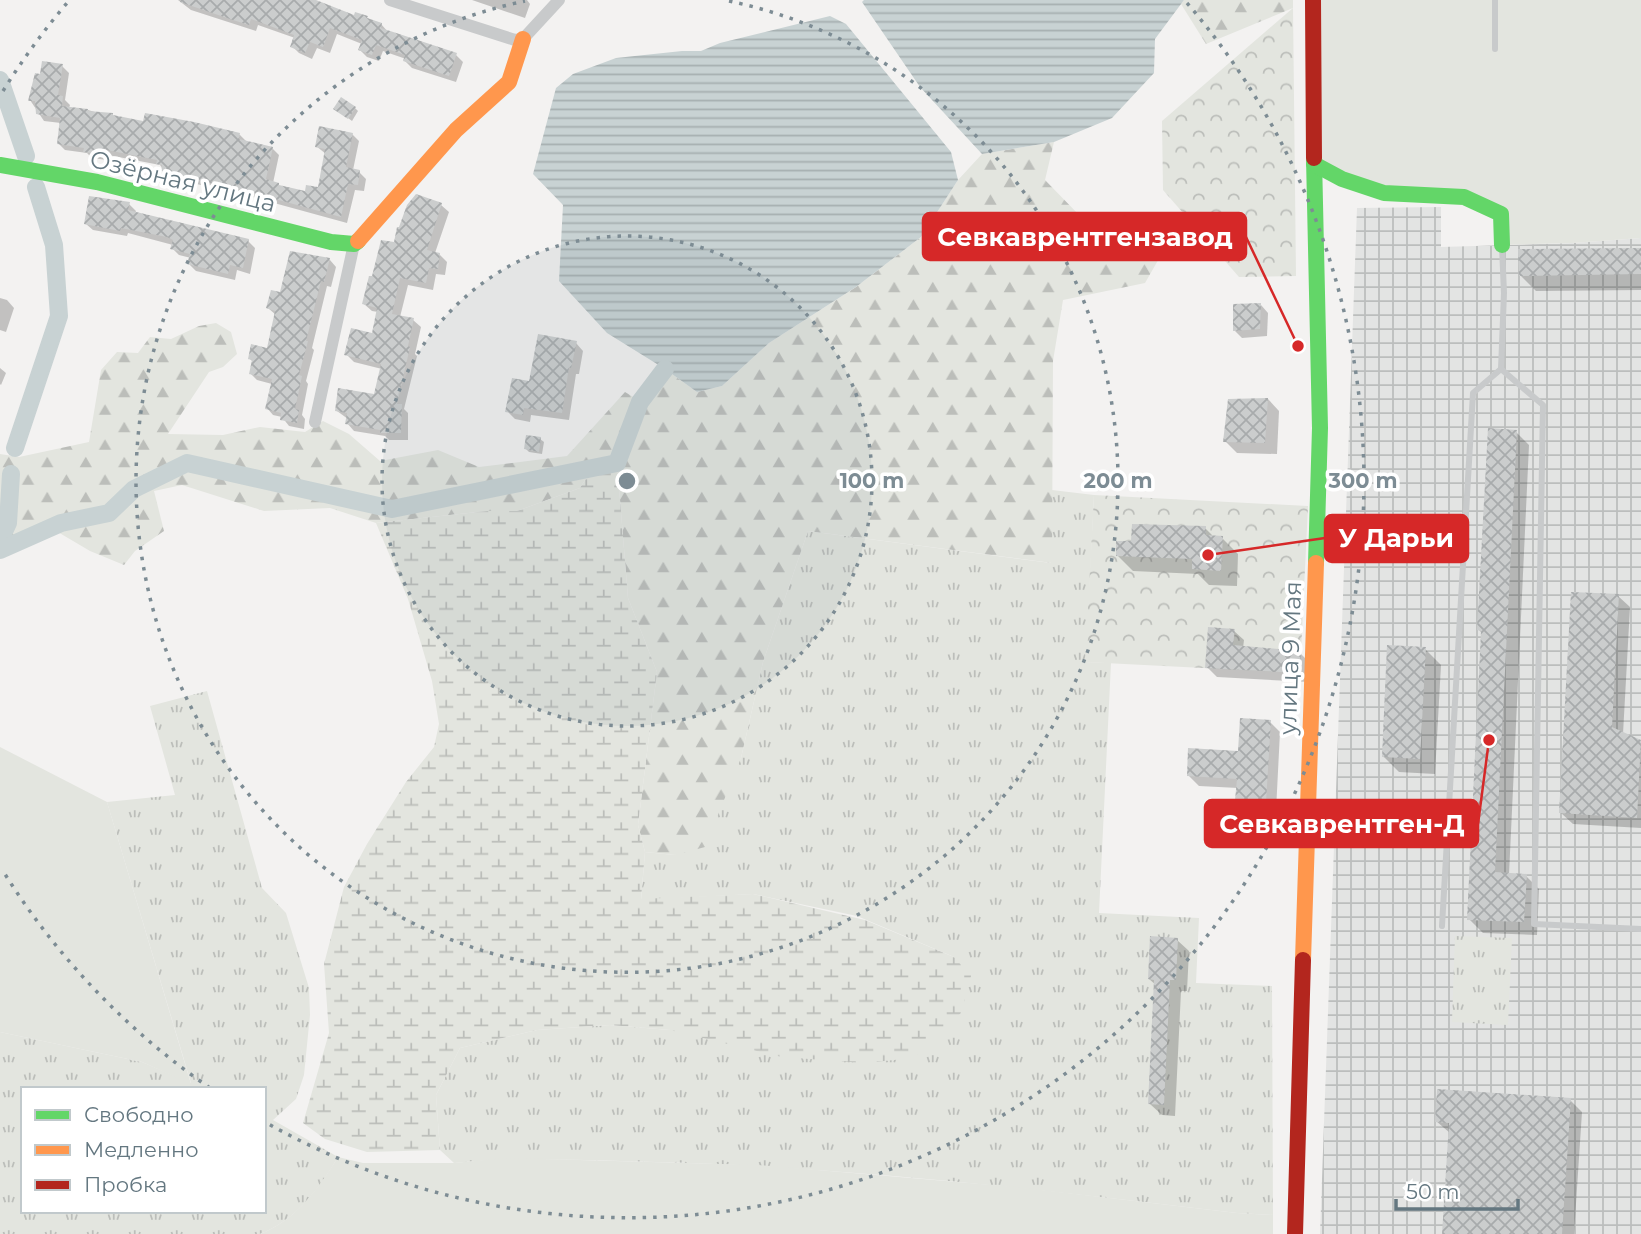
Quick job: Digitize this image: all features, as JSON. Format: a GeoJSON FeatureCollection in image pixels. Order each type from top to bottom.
{"type":"FeatureCollection","features":[{"type":"Feature","properties":{"kind":"street"},"geometry":{"type":"LineString","coordinates":[[390,0],[506,38],[523,39]]}},
{"type":"Feature","properties":{"kind":"street"},"geometry":{"type":"LineString","coordinates":[[315,422],[354,244],[364,237],[456,130],[509,82],[523,39],[559,0]]}},
{"type":"Feature","properties":{"kind":"street","name":"улица 9 Мая"},"geometry":{"type":"LineString","coordinates":[[1295,1234],[1320,428],[1314,164],[1314,0]]}},
{"type":"Feature","properties":{"kind":"street"},"geometry":{"type":"LineString","coordinates":[[1314,164],[1342,179],[1384,193],[1464,197],[1501,214],[1502,245]]}},
{"type":"Feature","properties":{"kind":"street","name":"Озёрная улица"},"geometry":{"type":"LineString","coordinates":[[0,165],[97,182],[331,242],[354,244]]}},
{"type":"Feature","properties":{"kind":"lane"},"geometry":{"type":"LineString","coordinates":[[1495,0],[1495,48]]}},
{"type":"Feature","properties":{"kind":"lane"},"geometry":{"type":"LineString","coordinates":[[1442,926],[1473,393],[1501,369],[1504,293],[1502,245]]}},
{"type":"Feature","properties":{"kind":"lane"},"geometry":{"type":"LineString","coordinates":[[1501,369],[1543,405],[1534,924],[1641,929]]}},
{"type":"Feature","properties":{"kind":"shaded area"},"geometry":{"type":"Polygon","coordinates":[[[1184,0],[1155,39],[1154,73],[1112,118],[1054,142],[982,154],[920,87],[862,2],[1184,0]]]}},
{"type":"Feature","properties":{"kind":"shaded area"},"geometry":{"type":"Polygon","coordinates":[[[830,16],[846,24],[951,152],[958,180],[921,237],[856,287],[769,343],[722,386],[697,392],[607,333],[559,281],[563,205],[533,174],[556,88],[573,74],[616,58],[701,51],[720,43],[830,16]]]}},
{"type":"Feature","properties":{"kind":"shaded area"},"geometry":{"type":"Polygon","coordinates":[[[1441,207],[1441,247],[1641,238],[1641,1234],[1320,1234],[1357,208],[1441,207]]]}},
{"type":"Feature","properties":{"kind":"green space"},"geometry":{"type":"Polygon","coordinates":[[[1184,0],[1293,0],[1293,8],[1206,44],[1181,4],[1184,0]]]}},
{"type":"Feature","properties":{"kind":"green space"},"geometry":{"type":"Polygon","coordinates":[[[1313,0],[1641,0],[1641,238],[1502,245],[1501,214],[1465,197],[1384,193],[1314,164],[1313,0]]]}},
{"type":"Feature","properties":{"kind":"green space"},"geometry":{"type":"Polygon","coordinates":[[[1293,8],[1296,276],[1239,277],[1163,190],[1162,121],[1293,8]]]}},
{"type":"Feature","properties":{"kind":"green space"},"geometry":{"type":"Polygon","coordinates":[[[1054,142],[1045,180],[1082,218],[1122,225],[1168,243],[1145,283],[1063,300],[1053,361],[1052,563],[808,531],[763,662],[741,758],[705,847],[675,855],[645,852],[638,825],[657,672],[628,598],[617,463],[587,477],[580,488],[517,511],[487,511],[376,523],[330,508],[264,511],[182,485],[154,491],[164,531],[135,551],[124,565],[90,551],[51,528],[0,550],[0,454],[19,457],[89,442],[101,370],[117,352],[138,353],[150,337],[171,339],[199,326],[216,323],[231,332],[237,354],[223,367],[209,372],[168,434],[223,435],[260,427],[305,432],[323,421],[349,434],[380,461],[438,450],[479,467],[567,456],[625,392],[640,401],[665,369],[697,392],[722,386],[769,343],[856,287],[921,237],[958,180],[982,154],[1054,142]]]}},
{"type":"Feature","properties":{"kind":"green space"},"geometry":{"type":"Polygon","coordinates":[[[617,463],[628,598],[657,672],[638,825],[645,852],[641,899],[753,894],[865,920],[954,957],[971,976],[961,1013],[914,1058],[864,1063],[782,1057],[670,1030],[610,1025],[537,1030],[460,1048],[436,1095],[440,1150],[367,1152],[325,1139],[303,1123],[329,1033],[324,964],[344,887],[406,782],[434,747],[439,724],[432,681],[408,599],[376,523],[487,511],[517,511],[580,488],[587,477],[617,463]]]}},
{"type":"Feature","properties":{"kind":"green space"},"geometry":{"type":"Polygon","coordinates":[[[1052,490],[1094,495],[1086,662],[1111,663],[1099,913],[1199,918],[1196,983],[1272,986],[1273,1215],[946,1181],[801,1169],[580,1160],[454,1163],[440,1150],[436,1095],[460,1048],[537,1030],[610,1025],[670,1030],[954,957],[857,916],[753,894],[641,900],[645,852],[675,855],[741,758],[763,662],[808,531],[1051,563],[1052,490]]]}},
{"type":"Feature","properties":{"kind":"green space"},"geometry":{"type":"Polygon","coordinates":[[[1094,495],[1308,506],[1300,673],[1085,662],[1094,495]]]}},
{"type":"Feature","properties":{"kind":"green space"},"geometry":{"type":"Polygon","coordinates":[[[207,691],[262,888],[286,913],[309,988],[310,1015],[304,1075],[296,1099],[273,1120],[338,1157],[323,1181],[295,1212],[285,1221],[260,1234],[0,1234],[0,1032],[142,1062],[191,1083],[107,802],[175,795],[150,706],[207,691]]]}},
{"type":"Feature","properties":{"kind":"green space"},"geometry":{"type":"Polygon","coordinates":[[[0,747],[107,802],[191,1084],[142,1062],[0,1032],[0,747]]]}},
{"type":"Feature","properties":{"kind":"green space"},"geometry":{"type":"Polygon","coordinates":[[[1455,936],[1512,938],[1508,1025],[1452,1022],[1455,936]]]}},
{"type":"Feature","properties":{"kind":"green space"},"geometry":{"type":"Polygon","coordinates":[[[338,1157],[363,1163],[454,1163],[505,1158],[758,1165],[1016,1187],[1273,1215],[1273,1234],[260,1234],[285,1221],[295,1212],[314,1192],[338,1157]]]}},
{"type":"Feature","properties":{"kind":"building"},"geometry":{"type":"Polygon","coordinates":[[[316,0],[354,15],[355,12],[368,16],[367,18],[382,23],[381,28],[457,53],[449,76],[403,61],[405,55],[376,45],[372,55],[358,50],[362,40],[330,28],[323,47],[310,42],[305,53],[290,47],[294,35],[251,19],[249,25],[180,2],[316,0]]]}},
{"type":"Feature","properties":{"kind":"building"},"geometry":{"type":"Polygon","coordinates":[[[42,61],[63,64],[58,95],[63,96],[62,106],[113,113],[143,121],[145,113],[194,122],[240,133],[239,139],[273,147],[266,179],[279,185],[305,191],[306,185],[318,187],[325,149],[315,147],[319,126],[353,133],[346,167],[360,170],[358,185],[348,184],[341,217],[227,186],[226,193],[212,190],[214,184],[161,171],[162,165],[156,164],[157,160],[102,149],[101,154],[83,152],[84,148],[57,144],[60,118],[36,114],[35,101],[28,101],[35,73],[40,74],[42,61]]]}},
{"type":"Feature","properties":{"kind":"building"},"geometry":{"type":"Polygon","coordinates":[[[341,97],[356,107],[348,119],[333,109],[341,97]]]}},
{"type":"Feature","properties":{"kind":"building"},"geometry":{"type":"Polygon","coordinates":[[[416,194],[442,203],[427,250],[440,253],[438,269],[429,268],[426,283],[400,278],[392,314],[414,318],[397,404],[402,404],[401,433],[380,433],[380,430],[345,424],[347,413],[335,411],[338,388],[374,394],[381,364],[344,355],[351,328],[372,333],[377,308],[362,304],[369,276],[372,276],[381,240],[394,242],[397,227],[407,205],[416,194]]]}},
{"type":"Feature","properties":{"kind":"building"},"geometry":{"type":"Polygon","coordinates":[[[89,196],[130,202],[128,210],[249,239],[243,268],[230,265],[228,274],[187,264],[190,254],[170,249],[173,240],[167,237],[84,224],[89,196]]]}},
{"type":"Feature","properties":{"kind":"building"},"geometry":{"type":"Polygon","coordinates":[[[1641,248],[1641,274],[1519,276],[1518,249],[1641,248]]]}},
{"type":"Feature","properties":{"kind":"building"},"geometry":{"type":"Polygon","coordinates":[[[290,251],[330,258],[324,282],[321,281],[299,375],[302,376],[295,409],[299,410],[297,423],[280,420],[281,413],[265,409],[272,379],[249,374],[252,360],[248,359],[251,344],[267,348],[275,311],[266,308],[271,290],[280,292],[290,251]]]}},
{"type":"Feature","properties":{"kind":"building"},"geometry":{"type":"Polygon","coordinates":[[[1261,303],[1260,329],[1233,331],[1233,304],[1261,303]]]}},
{"type":"Feature","properties":{"kind":"building"},"geometry":{"type":"Polygon","coordinates":[[[538,334],[577,341],[571,368],[569,367],[562,413],[524,408],[523,415],[505,412],[512,378],[529,381],[538,334]]]}},
{"type":"Feature","properties":{"kind":"building"},"geometry":{"type":"Polygon","coordinates":[[[1268,398],[1265,443],[1223,442],[1228,399],[1268,398]]]}},
{"type":"Feature","properties":{"kind":"building"},"geometry":{"type":"Polygon","coordinates":[[[1488,428],[1517,430],[1495,872],[1527,874],[1524,922],[1467,920],[1481,631],[1477,630],[1488,428]]]}},
{"type":"Feature","properties":{"kind":"building"},"geometry":{"type":"Polygon","coordinates":[[[526,435],[541,437],[539,452],[524,449],[526,435]]]}},
{"type":"Feature","properties":{"kind":"building"},"geometry":{"type":"Polygon","coordinates":[[[1132,524],[1206,526],[1206,535],[1223,536],[1221,571],[1192,569],[1192,559],[1116,556],[1116,541],[1131,541],[1132,524]]]}},
{"type":"Feature","properties":{"kind":"building"},"geometry":{"type":"Polygon","coordinates":[[[1571,592],[1619,594],[1612,727],[1641,740],[1637,818],[1559,813],[1571,592]]]}},
{"type":"Feature","properties":{"kind":"building"},"geometry":{"type":"Polygon","coordinates":[[[1208,627],[1235,629],[1233,645],[1301,651],[1300,673],[1205,668],[1208,627]]]}},
{"type":"Feature","properties":{"kind":"building"},"geometry":{"type":"Polygon","coordinates":[[[1387,645],[1426,647],[1420,759],[1382,757],[1387,645]]]}},
{"type":"Feature","properties":{"kind":"building"},"geometry":{"type":"Polygon","coordinates":[[[1240,718],[1271,720],[1266,802],[1235,800],[1237,779],[1187,776],[1188,748],[1238,751],[1240,718]]]}},
{"type":"Feature","properties":{"kind":"building"},"geometry":{"type":"Polygon","coordinates":[[[1150,936],[1178,938],[1176,980],[1170,980],[1164,1105],[1148,1104],[1154,980],[1148,979],[1150,936]]]}},
{"type":"Feature","properties":{"kind":"building"},"geometry":{"type":"Polygon","coordinates":[[[1437,1089],[1571,1098],[1562,1234],[1442,1234],[1449,1123],[1435,1122],[1437,1089]]]}},
{"type":"Feature","properties":{"kind":"waterway"},"geometry":{"type":"LineString","coordinates":[[0,80],[26,156]]}},
{"type":"Feature","properties":{"kind":"waterway"},"geometry":{"type":"LineString","coordinates":[[15,448],[59,316],[54,245],[36,187]]}},
{"type":"Feature","properties":{"kind":"waterway"},"geometry":{"type":"LineString","coordinates":[[0,550],[61,523],[109,513],[134,489],[187,463],[392,509],[617,463],[640,402],[665,369]]}},
{"type":"Feature","properties":{"kind":"waterway"},"geometry":{"type":"LineString","coordinates":[[0,540],[8,523],[11,474]]}},
{"type":"Feature","properties":{"kind":"traffic: fast"},"geometry":{"type":"LineString","coordinates":[[1314,158],[1320,428],[1316,563]]}},
{"type":"Feature","properties":{"kind":"traffic: fast"},"geometry":{"type":"LineString","coordinates":[[1314,164],[1342,179],[1384,193],[1464,197],[1501,214],[1502,245]]}},
{"type":"Feature","properties":{"kind":"traffic: fast"},"geometry":{"type":"LineString","coordinates":[[0,165],[97,182],[331,242],[354,244],[358,241]]}},
{"type":"Feature","properties":{"kind":"traffic: slow"},"geometry":{"type":"LineString","coordinates":[[358,241],[456,130],[509,82],[523,39]]}},
{"type":"Feature","properties":{"kind":"traffic: slow"},"geometry":{"type":"LineString","coordinates":[[1303,960],[1316,563]]}},
{"type":"Feature","properties":{"kind":"traffic: jam"},"geometry":{"type":"LineString","coordinates":[[1313,0],[1314,158]]}},
{"type":"Feature","properties":{"kind":"traffic: jam"},"geometry":{"type":"LineString","coordinates":[[1295,1234],[1303,960]]}},
{"type":"Feature","properties":{"kind":"place","name":"Севкаврентгензавод"},"geometry":{"type":"Point","coordinates":[1298,346]}},
{"type":"Feature","properties":{"kind":"place","name":"У Дарьи"},"geometry":{"type":"Point","coordinates":[1208,555]}},
{"type":"Feature","properties":{"kind":"place","name":"Севкаврентген-Д"},"geometry":{"type":"Point","coordinates":[1489,740]}}]}
